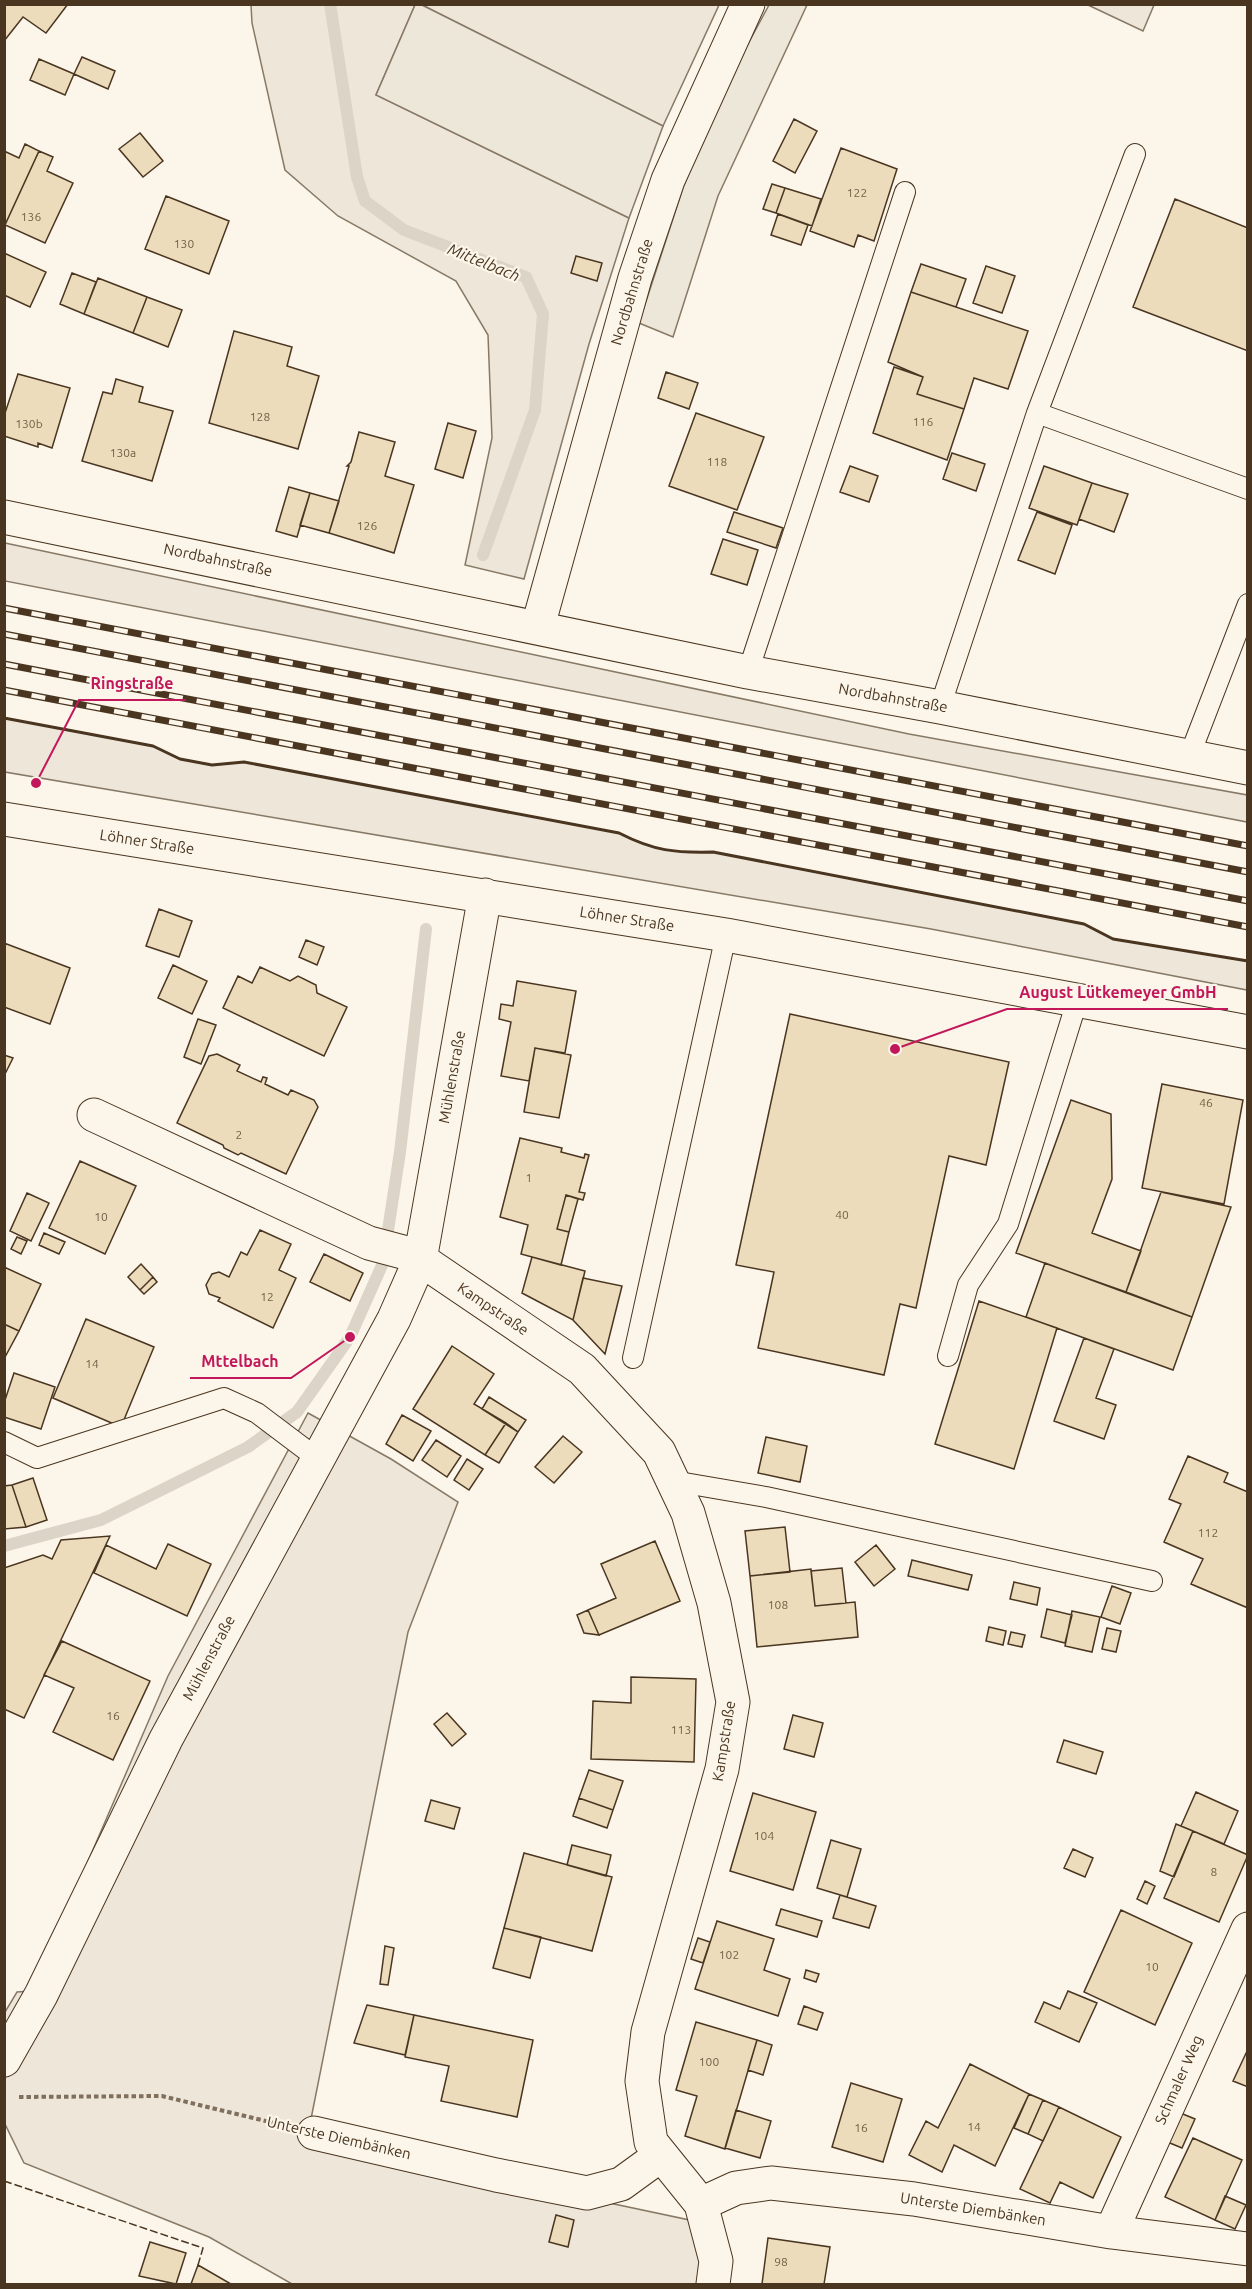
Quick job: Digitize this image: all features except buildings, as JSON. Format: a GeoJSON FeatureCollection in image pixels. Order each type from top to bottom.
{"type":"FeatureCollection","features":[{"type":"Feature","properties":{"kind":"street","name":"Nordbahnstraße"},"geometry":{"type":"LineString","coordinates":[[538,626],[635,278],[668,180],[748,4]]}},
{"type":"Feature","properties":{"kind":"street","name":"Nordbahnstraße"},"geometry":{"type":"LineString","coordinates":[[4,517],[538,626],[748,672],[940,706],[1248,768]]}},
{"type":"Feature","properties":{"kind":"street","name":"Löhner Straße"},"geometry":{"type":"LineString","coordinates":[[4,819],[726,935],[1078,998],[1248,1032]]}},
{"type":"Feature","properties":{"kind":"street","name":"Mühlenstraße"},"geometry":{"type":"LineString","coordinates":[[4,2060],[41,1995],[308,1452],[394,1319],[417,1258],[485,895]]}},
{"type":"Feature","properties":{"kind":"street"},"geometry":{"type":"LineString","coordinates":[[94,1115],[369,1243],[417,1258]]}},
{"type":"Feature","properties":{"kind":"street","name":"Kampstraße"},"geometry":{"type":"LineString","coordinates":[[417,1258],[582,1369],[659,1452],[688,1513],[714,1603],[733,1702],[722,1769],[648,2032],[642,2081],[651,2142],[701,2204],[716,2261],[713,2284]]}},
{"type":"Feature","properties":{"kind":"street","name":"Schmaler Weg"},"geometry":{"type":"LineString","coordinates":[[1110,2232],[1248,1929]]}},
{"type":"Feature","properties":{"kind":"street","name":"Unterste Diembänken"},"geometry":{"type":"LineString","coordinates":[[314,2133],[496,2175],[587,2193],[621,2184],[662,2155]]}},
{"type":"Feature","properties":{"kind":"street","name":"Unterste Diembänken"},"geometry":{"type":"LineString","coordinates":[[701,2204],[736,2188],[771,2183],[914,2199],[1110,2232],[1248,2249]]}},
{"type":"Feature","properties":{"kind":"lane"},"geometry":{"type":"LineString","coordinates":[[940,706],[1037,412],[1136,154]]}},
{"type":"Feature","properties":{"kind":"lane"},"geometry":{"type":"LineString","coordinates":[[748,672],[905,192]]}},
{"type":"Feature","properties":{"kind":"lane"},"geometry":{"type":"LineString","coordinates":[[1037,412],[1248,489]]}},
{"type":"Feature","properties":{"kind":"lane"},"geometry":{"type":"LineString","coordinates":[[1189,756],[1248,604]]}},
{"type":"Feature","properties":{"kind":"lane"},"geometry":{"type":"LineString","coordinates":[[633,1358],[726,935]]}},
{"type":"Feature","properties":{"kind":"lane"},"geometry":{"type":"LineString","coordinates":[[948,1356],[968,1286],[1008,1224],[1078,998]]}},
{"type":"Feature","properties":{"kind":"lane"},"geometry":{"type":"LineString","coordinates":[[4,1442],[37,1458],[224,1398],[257,1413],[308,1452]]}},
{"type":"Feature","properties":{"kind":"lane"},"geometry":{"type":"LineString","coordinates":[[673,1481],[766,1497],[1152,1581]]}},
{"type":"Feature","properties":{"kind":"path","name":"Unterste Diembänken"},"geometry":{"type":"LineString","coordinates":[[16,2097],[162,2096],[314,2133]]}},
{"type":"Feature","properties":{"kind":"shaded area"},"geometry":{"type":"Polygon","coordinates":[[[719,4],[663,126],[422,5],[719,4]]]}},
{"type":"Feature","properties":{"kind":"shaded area"},"geometry":{"type":"Polygon","coordinates":[[[1154,4],[1143,31],[1088,5],[1154,4]]]}},
{"type":"Feature","properties":{"kind":"shaded area"},"geometry":{"type":"Polygon","coordinates":[[[251,5],[415,5],[376,95],[629,218],[589,344],[524,579],[465,565],[492,438],[488,335],[456,281],[338,216],[285,170],[252,23],[251,5]]]}},
{"type":"Feature","properties":{"kind":"shaded area"},"geometry":{"type":"Polygon","coordinates":[[[415,5],[422,5],[663,126],[629,218],[376,95],[415,5]]]}},
{"type":"Feature","properties":{"kind":"shaded area"},"geometry":{"type":"Polygon","coordinates":[[[769,5],[807,5],[718,196],[673,337],[639,323],[684,185],[727,83],[769,5]]]}},
{"type":"Feature","properties":{"kind":"shaded area"},"geometry":{"type":"Polygon","coordinates":[[[5,543],[909,734],[1247,795],[1247,822],[5,581],[5,543]]]}},
{"type":"Feature","properties":{"kind":"shaded area"},"geometry":{"type":"Polygon","coordinates":[[[4,718],[153,746],[180,759],[212,765],[244,762],[619,833],[643,844],[665,850],[713,852],[1084,924],[1113,939],[1247,961],[1247,990],[931,929],[5,772],[4,718]]]}},
{"type":"Feature","properties":{"kind":"shaded area"},"geometry":{"type":"Polygon","coordinates":[[[308,1413],[391,1459],[458,1502],[408,1632],[307,2139],[694,2221],[704,2284],[292,2284],[209,2237],[24,2163],[5,2124],[5,2012],[17,1992],[32,1991],[168,1676],[308,1413]]]}},
{"type":"Feature","properties":{"kind":"waterway","name":"Mittelbach"},"geometry":{"type":"LineString","coordinates":[[330,4],[357,177],[365,201],[404,230],[526,277],[543,314],[535,410],[483,555]]}},
{"type":"Feature","properties":{"kind":"waterway"},"geometry":{"type":"LineString","coordinates":[[4,1546],[101,1520],[248,1447],[297,1412],[350,1337],[383,1263],[400,1152],[426,929]]}},
{"type":"Feature","properties":{"kind":"railway"},"geometry":{"type":"LineString","coordinates":[[4,608],[1248,846]]}},
{"type":"Feature","properties":{"kind":"railway"},"geometry":{"type":"LineString","coordinates":[[4,634],[1248,872]]}},
{"type":"Feature","properties":{"kind":"railway"},"geometry":{"type":"LineString","coordinates":[[4,664],[1248,901]]}},
{"type":"Feature","properties":{"kind":"railway"},"geometry":{"type":"LineString","coordinates":[[4,690],[1248,927]]}},
{"type":"Feature","properties":{"kind":"fence"},"geometry":{"type":"LineString","coordinates":[[4,2181],[203,2248],[198,2265]]}},
{"type":"Feature","properties":{"kind":"wall"},"geometry":{"type":"LineString","coordinates":[[4,718],[153,746],[180,759],[212,765],[244,762],[619,833],[643,844],[665,850],[713,852],[1084,924],[1113,939],[1248,961]]}},
{"type":"Feature","properties":{"kind":"place","name":"Ringstraße"},"geometry":{"type":"Point","coordinates":[36,783]}},
{"type":"Feature","properties":{"kind":"place","name":"August Lütkemeyer GmbH"},"geometry":{"type":"Point","coordinates":[895,1049]}},
{"type":"Feature","properties":{"kind":"place","name":"Mttelbach"},"geometry":{"type":"Point","coordinates":[350,1337]}}]}
